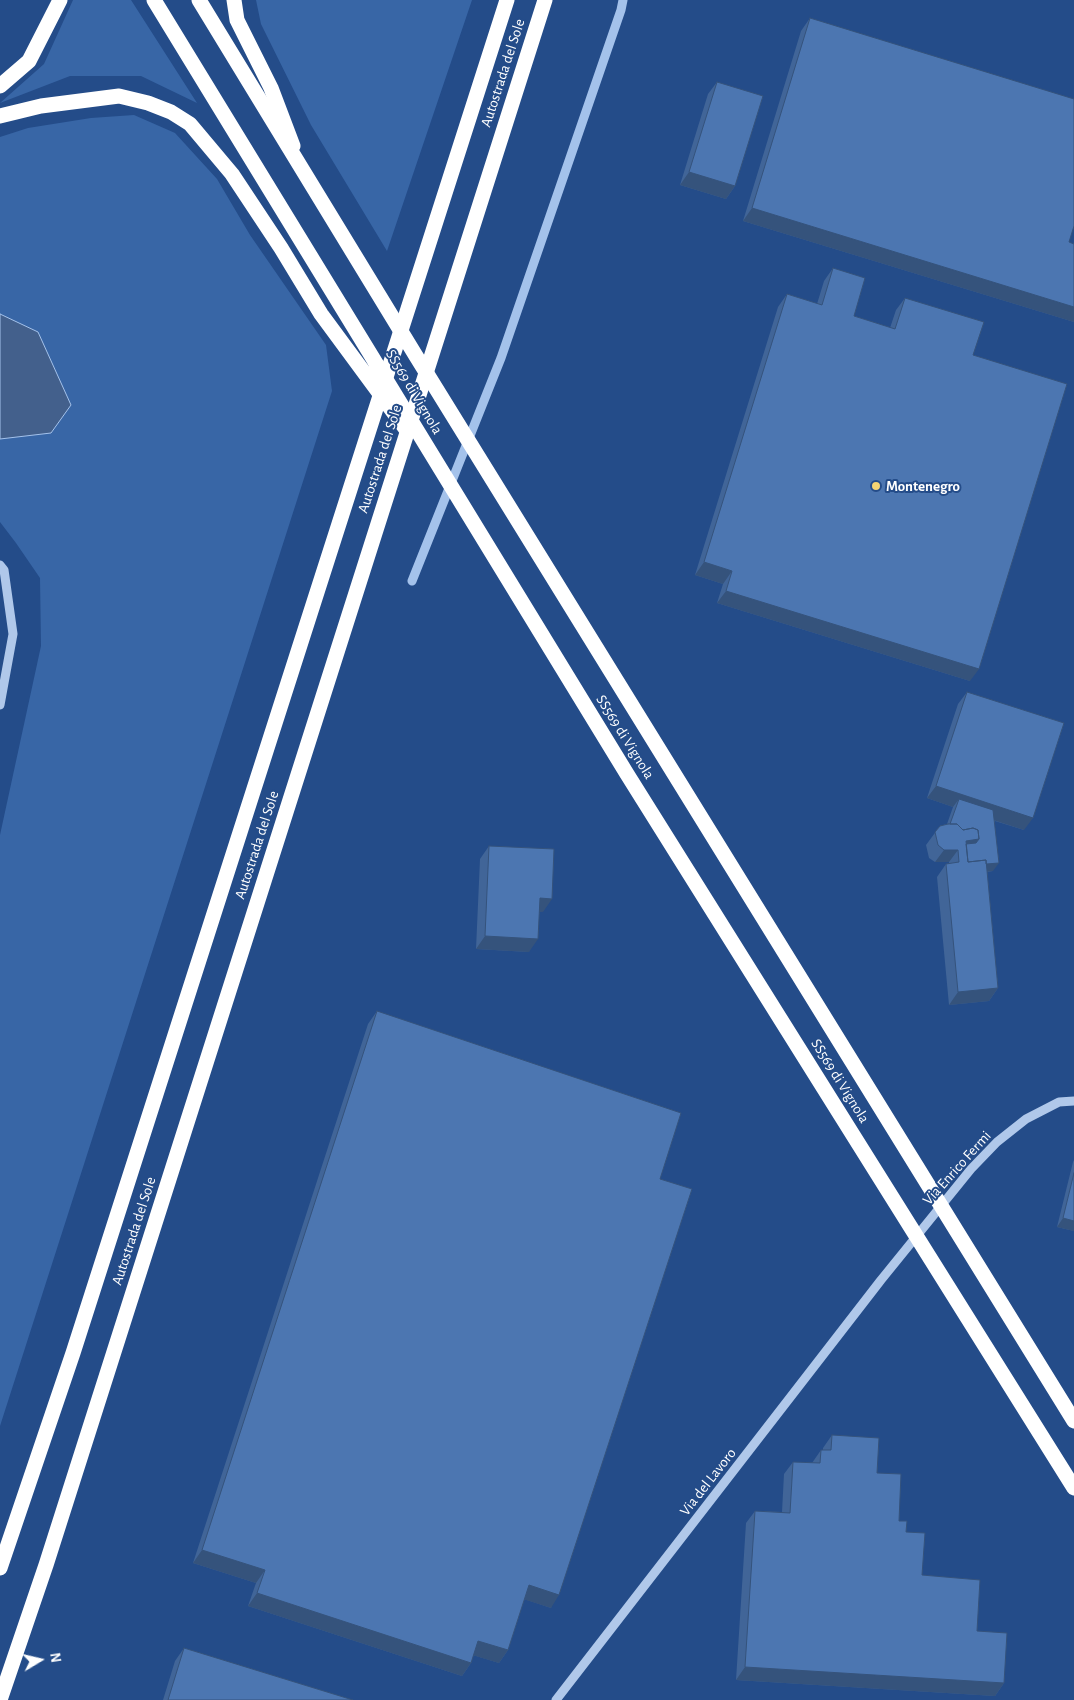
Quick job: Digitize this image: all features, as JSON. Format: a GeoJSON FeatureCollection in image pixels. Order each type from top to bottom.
{"type":"FeatureCollection","features":[{"type":"Feature","properties":{"kind":"highway"},"geometry":{"type":"LineString","coordinates":[[0,86],[29,61],[60,0]]}},
{"type":"Feature","properties":{"kind":"highway","name":"SS569 di Vignola"},"geometry":{"type":"LineString","coordinates":[[154,0],[627,774],[1074,1488]]}},
{"type":"Feature","properties":{"kind":"highway","name":"SS569 di Vignola"},"geometry":{"type":"LineString","coordinates":[[198,0],[1074,1422]]}},
{"type":"Feature","properties":{"kind":"highway"},"geometry":{"type":"LineString","coordinates":[[234,0],[237,20],[271,88],[300,166]]}},
{"type":"Feature","properties":{"kind":"highway","name":"Autostrada del Sole"},"geometry":{"type":"LineString","coordinates":[[0,1568],[73,1352],[507,0]]}},
{"type":"Feature","properties":{"kind":"highway","name":"Autostrada del Sole"},"geometry":{"type":"LineString","coordinates":[[0,1700],[46,1565],[545,0]]}},
{"type":"Feature","properties":{"kind":"highway"},"geometry":{"type":"LineString","coordinates":[[0,116],[41,106],[119,96],[148,103],[172,112],[190,124],[232,174],[281,248],[321,314],[467,511]]}},
{"type":"Feature","properties":{"kind":"street"},"geometry":{"type":"LineString","coordinates":[[0,565],[4,570],[13,634],[0,705]]}},
{"type":"Feature","properties":{"kind":"street","name":"Via Enrico Fermi"},"geometry":{"type":"LineString","coordinates":[[881,1280],[971,1169],[997,1142],[1026,1119],[1059,1102],[1074,1101]]}},
{"type":"Feature","properties":{"kind":"street","name":"Via del Lavoro"},"geometry":{"type":"LineString","coordinates":[[556,1700],[881,1280]]}},
{"type":"Feature","properties":{"kind":"shaded area"},"geometry":{"type":"Polygon","coordinates":[[[73,0],[131,0],[197,103],[141,76],[70,76],[0,103],[44,64],[73,0]]]}},
{"type":"Feature","properties":{"kind":"shaded area"},"geometry":{"type":"Polygon","coordinates":[[[256,0],[472,0],[387,251],[311,125],[261,24],[256,0]]]}},
{"type":"Feature","properties":{"kind":"shaded area"},"geometry":{"type":"Polygon","coordinates":[[[134,115],[175,133],[217,179],[250,235],[326,345],[332,391],[0,1426],[0,835],[41,646],[40,578],[0,522],[0,137],[28,128],[91,118],[134,115]]]}},
{"type":"Feature","properties":{"kind":"shaded area"},"geometry":{"type":"Polygon","coordinates":[[[0,314],[38,332],[71,405],[51,433],[0,439],[0,314]]]}},
{"type":"Feature","properties":{"kind":"building"},"geometry":{"type":"Polygon","coordinates":[[[810,18],[1074,99],[1074,226],[1069,242],[1074,244],[1074,307],[752,208],[810,18]]]}},
{"type":"Feature","properties":{"kind":"building"},"geometry":{"type":"Polygon","coordinates":[[[717,82],[763,96],[735,186],[689,172],[717,82]]]}},
{"type":"Feature","properties":{"kind":"building","name":"Montenegro"},"geometry":{"type":"Polygon","coordinates":[[[833,268],[865,278],[854,316],[895,329],[905,298],[984,322],[973,355],[1067,384],[979,669],[726,591],[732,571],[704,562],[787,294],[822,305],[833,268]]]}},
{"type":"Feature","properties":{"kind":"building"},"geometry":{"type":"Polygon","coordinates":[[[967,692],[1064,723],[1033,818],[936,786],[967,692]]]}},
{"type":"Feature","properties":{"kind":"building"},"geometry":{"type":"Polygon","coordinates":[[[959,799],[993,810],[999,863],[986,864],[986,860],[968,862],[966,844],[976,843],[979,839],[978,830],[973,828],[963,830],[957,824],[950,824],[959,799]]]}},
{"type":"Feature","properties":{"kind":"building"},"geometry":{"type":"Polygon","coordinates":[[[957,824],[963,830],[973,828],[978,830],[979,839],[966,841],[968,862],[986,860],[998,988],[958,992],[946,864],[959,862],[958,850],[944,850],[938,845],[935,832],[940,826],[957,824]]]}},
{"type":"Feature","properties":{"kind":"building"},"geometry":{"type":"Polygon","coordinates":[[[489,846],[554,849],[552,899],[540,898],[538,939],[485,936],[489,846]]]}},
{"type":"Feature","properties":{"kind":"building"},"geometry":{"type":"Polygon","coordinates":[[[377,1011],[681,1113],[660,1179],[692,1189],[559,1595],[529,1585],[508,1650],[478,1641],[471,1663],[257,1593],[265,1570],[202,1550],[377,1011]]]}},
{"type":"Feature","properties":{"kind":"building"},"geometry":{"type":"Polygon","coordinates":[[[1074,1173],[1074,1221],[1063,1218],[1074,1173]]]}},
{"type":"Feature","properties":{"kind":"building"},"geometry":{"type":"Polygon","coordinates":[[[832,1435],[879,1438],[877,1473],[901,1474],[899,1521],[907,1521],[906,1532],[925,1533],[922,1575],[980,1580],[977,1631],[1007,1633],[1004,1683],[745,1667],[755,1511],[790,1513],[793,1462],[820,1463],[821,1450],[831,1450],[832,1435]]]}},
{"type":"Feature","properties":{"kind":"building"},"geometry":{"type":"Polygon","coordinates":[[[184,1648],[353,1700],[168,1700],[184,1648]]]}},
{"type":"Feature","properties":{"kind":"waterway"},"geometry":{"type":"LineString","coordinates":[[412,581],[501,358],[623,0]]}},
{"type":"Feature","properties":{"kind":"place","name":"Montenegro"},"geometry":{"type":"Point","coordinates":[876,486]}}]}
